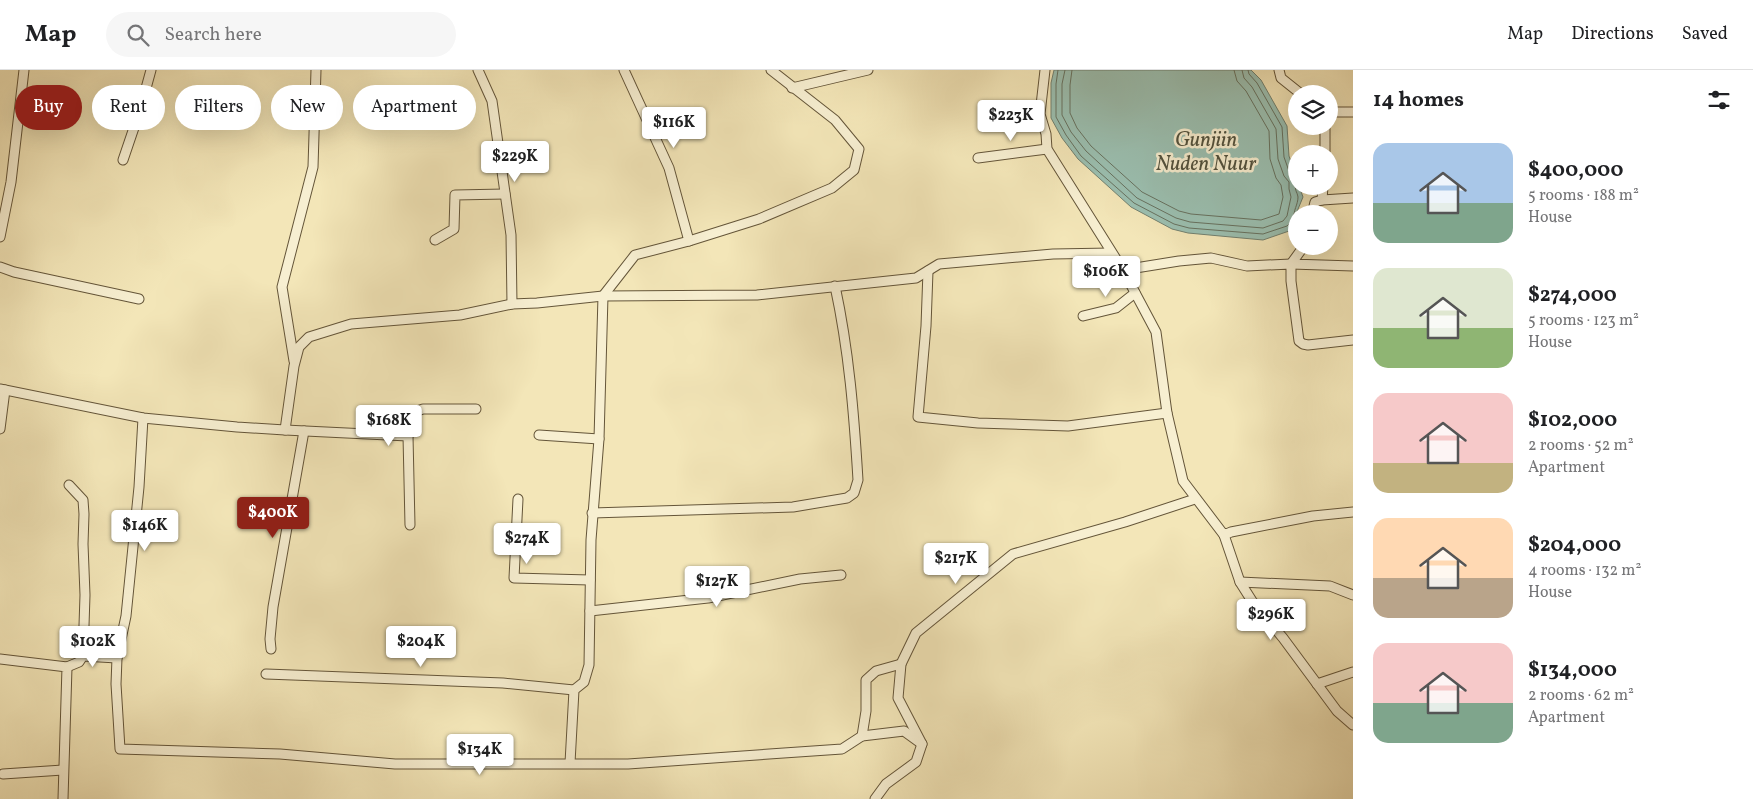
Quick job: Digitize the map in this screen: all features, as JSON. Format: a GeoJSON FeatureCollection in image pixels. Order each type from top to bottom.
{"type":"FeatureCollection","features":[{"type":"Feature","properties":{"kind":"street"},"geometry":{"type":"LineString","coordinates":[[0,237],[11,182],[24,70]]}},
{"type":"Feature","properties":{"kind":"street"},"geometry":{"type":"LineString","coordinates":[[123,160],[151,70]]}},
{"type":"Feature","properties":{"kind":"street"},"geometry":{"type":"LineString","coordinates":[[294,366],[282,287],[313,167],[316,70]]}},
{"type":"Feature","properties":{"kind":"street"},"geometry":{"type":"LineString","coordinates":[[478,70],[492,101],[511,235],[512,304]]}},
{"type":"Feature","properties":{"kind":"street"},"geometry":{"type":"LineString","coordinates":[[624,70],[669,168],[689,241]]}},
{"type":"Feature","properties":{"kind":"street"},"geometry":{"type":"LineString","coordinates":[[266,674],[503,683],[574,690],[584,682],[589,665],[592,513],[599,439],[603,296],[635,255],[689,241],[768,215],[832,188],[854,170],[859,149],[835,120],[770,70]]}},
{"type":"Feature","properties":{"kind":"street"},"geometry":{"type":"LineString","coordinates":[[792,88],[868,70]]}},
{"type":"Feature","properties":{"kind":"street"},"geometry":{"type":"LineString","coordinates":[[1044,70],[1040,114],[1046,134],[1047,149],[1123,270],[1156,332],[1167,413],[1183,481],[1224,535],[1240,582],[1252,601],[1283,638],[1337,711],[1353,725]]}},
{"type":"Feature","properties":{"kind":"street"},"geometry":{"type":"LineString","coordinates":[[1279,70],[1281,78],[1290,85]]}},
{"type":"Feature","properties":{"kind":"street"},"geometry":{"type":"LineString","coordinates":[[1338,112],[1353,112]]}},
{"type":"Feature","properties":{"kind":"street"},"geometry":{"type":"LineString","coordinates":[[978,158],[1047,149]]}},
{"type":"Feature","properties":{"kind":"street"},"geometry":{"type":"LineString","coordinates":[[435,240],[454,229],[455,195],[504,194]]}},
{"type":"Feature","properties":{"kind":"street"},"geometry":{"type":"LineString","coordinates":[[1322,195],[1322,200]]}},
{"type":"Feature","properties":{"kind":"street"},"geometry":{"type":"LineString","coordinates":[[1314,205],[1315,202],[1322,200],[1353,198]]}},
{"type":"Feature","properties":{"kind":"street"},"geometry":{"type":"LineString","coordinates":[[285,430],[294,366],[299,347],[309,337],[351,324],[460,315],[512,304],[603,296],[757,295],[916,278],[938,264],[1053,254],[1111,253]]}},
{"type":"Feature","properties":{"kind":"street"},"geometry":{"type":"LineString","coordinates":[[1298,255],[1291,264],[1291,281],[1298,340],[1308,345],[1353,340]]}},
{"type":"Feature","properties":{"kind":"street"},"geometry":{"type":"LineString","coordinates":[[1123,270],[1179,260],[1212,258],[1247,266],[1291,264],[1353,266]]}},
{"type":"Feature","properties":{"kind":"street"},"geometry":{"type":"LineString","coordinates":[[0,267],[14,272],[139,299]]}},
{"type":"Feature","properties":{"kind":"street"},"geometry":{"type":"LineString","coordinates":[[928,271],[926,326],[918,417],[978,423],[1068,426],[1167,413]]}},
{"type":"Feature","properties":{"kind":"street"},"geometry":{"type":"LineString","coordinates":[[592,513],[793,507],[847,498],[854,493],[858,480],[853,399],[843,323],[835,286]]}},
{"type":"Feature","properties":{"kind":"street"},"geometry":{"type":"LineString","coordinates":[[1083,316],[1116,308],[1135,293]]}},
{"type":"Feature","properties":{"kind":"street"},"geometry":{"type":"LineString","coordinates":[[0,429],[2,389],[144,418],[237,427],[408,436]]}},
{"type":"Feature","properties":{"kind":"street"},"geometry":{"type":"LineString","coordinates":[[410,526],[408,436],[414,412],[423,409],[476,409]]}},
{"type":"Feature","properties":{"kind":"street"},"geometry":{"type":"LineString","coordinates":[[144,418],[126,616],[117,658],[116,684],[120,749],[280,754],[395,764],[628,764],[842,749],[862,736],[904,731],[922,744]]}},
{"type":"Feature","properties":{"kind":"street"},"geometry":{"type":"LineString","coordinates":[[271,649],[272,607],[304,431]]}},
{"type":"Feature","properties":{"kind":"street"},"geometry":{"type":"LineString","coordinates":[[539,435],[599,439]]}},
{"type":"Feature","properties":{"kind":"street"},"geometry":{"type":"LineString","coordinates":[[0,659],[68,667],[79,662],[83,656],[85,595],[84,514],[82,500],[69,485]]}},
{"type":"Feature","properties":{"kind":"street"},"geometry":{"type":"LineString","coordinates":[[518,499],[514,578],[590,580]]}},
{"type":"Feature","properties":{"kind":"street"},"geometry":{"type":"LineString","coordinates":[[875,799],[886,784],[916,762],[922,744],[898,698],[901,664],[916,633],[1013,554],[1125,522],[1195,499]]}},
{"type":"Feature","properties":{"kind":"street"},"geometry":{"type":"LineString","coordinates":[[1224,535],[1313,516],[1353,512]]}},
{"type":"Feature","properties":{"kind":"street"},"geometry":{"type":"LineString","coordinates":[[590,611],[708,598],[800,579],[841,575]]}},
{"type":"Feature","properties":{"kind":"street"},"geometry":{"type":"LineString","coordinates":[[1240,582],[1330,586],[1353,595]]}},
{"type":"Feature","properties":{"kind":"street"},"geometry":{"type":"LineString","coordinates":[[83,656],[117,658]]}},
{"type":"Feature","properties":{"kind":"street"},"geometry":{"type":"LineString","coordinates":[[862,736],[866,711],[866,680],[876,671],[901,664]]}},
{"type":"Feature","properties":{"kind":"street"},"geometry":{"type":"LineString","coordinates":[[63,799],[68,667]]}},
{"type":"Feature","properties":{"kind":"street"},"geometry":{"type":"LineString","coordinates":[[1317,684],[1353,672]]}},
{"type":"Feature","properties":{"kind":"street"},"geometry":{"type":"LineString","coordinates":[[570,763],[574,690]]}},
{"type":"Feature","properties":{"kind":"street"},"geometry":{"type":"LineString","coordinates":[[3,774],[63,770]]}},
{"type":"Feature","properties":{"kind":"water","name":"Gunjiin Nuden Nuur"},"geometry":{"type":"Polygon","coordinates":[[[1054,70],[1251,70],[1261,80],[1287,126],[1288,195],[1302,195],[1303,197],[1300,205],[1288,205],[1288,231],[1263,240],[1188,233],[1172,229],[1131,207],[1078,159],[1062,138],[1051,118],[1051,83],[1054,70]]]}}]}
